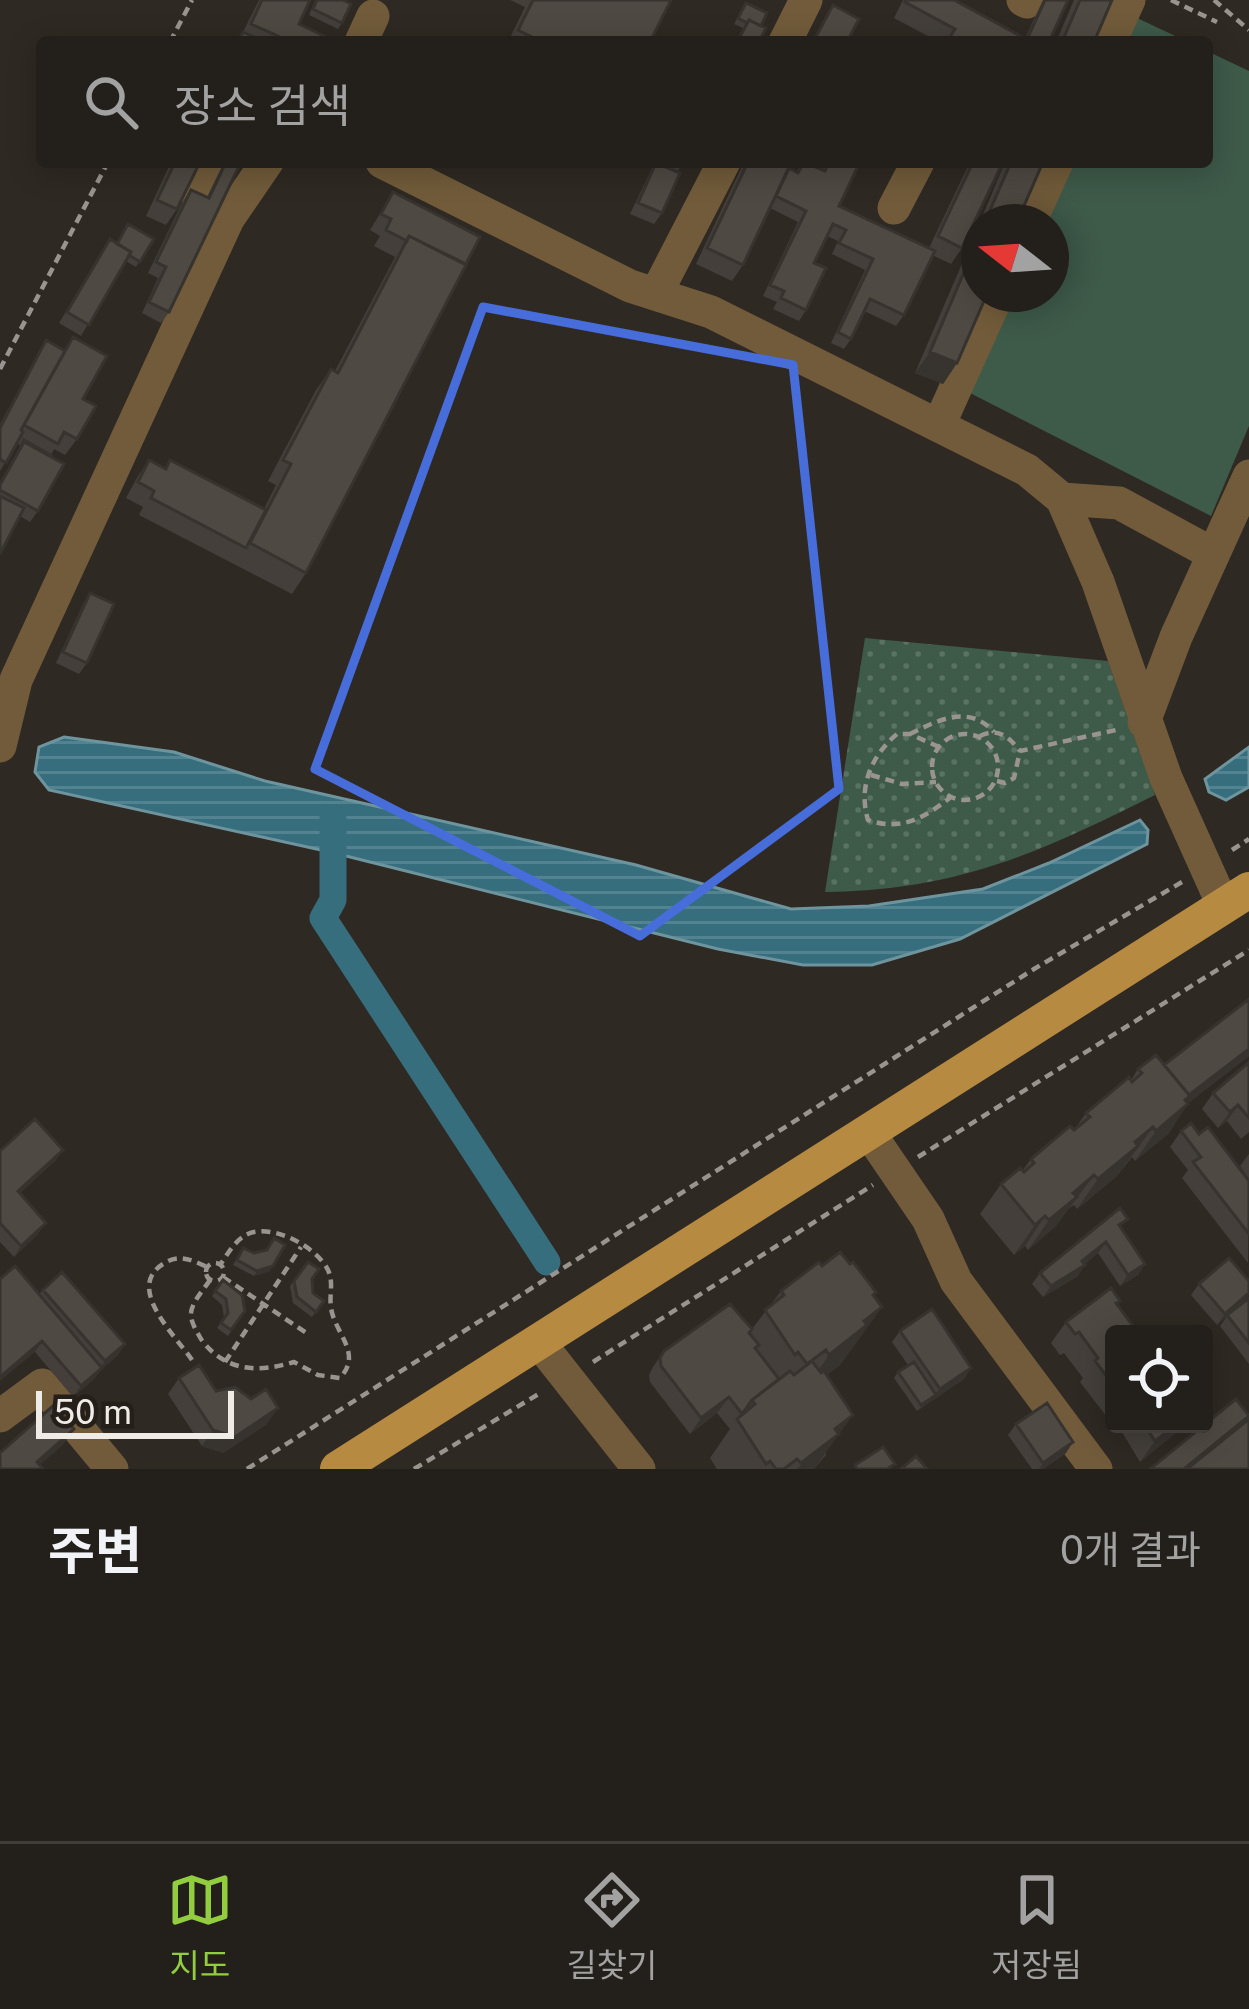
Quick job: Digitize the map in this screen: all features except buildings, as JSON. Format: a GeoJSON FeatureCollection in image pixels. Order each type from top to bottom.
{"type":"FeatureCollection","features":[{"type":"Feature","properties":{"kind":"main road"},"geometry":{"type":"LineString","coordinates":[[338,1469],[1236,897]]}},
{"type":"Feature","properties":{"kind":"street"},"geometry":{"type":"LineString","coordinates":[[788,36],[806,0]]}},
{"type":"Feature","properties":{"kind":"street"},"geometry":{"type":"LineString","coordinates":[[1113,36],[1129,0]]}},
{"type":"Feature","properties":{"kind":"street"},"geometry":{"type":"LineString","coordinates":[[0,746],[16,680],[228,219],[263,168]]}},
{"type":"Feature","properties":{"kind":"street"},"geometry":{"type":"LineString","coordinates":[[394,168],[630,286],[711,312],[1027,470],[1062,499],[1098,582],[1166,778],[1202,860],[1236,897]]}},
{"type":"Feature","properties":{"kind":"street"},"geometry":{"type":"LineString","coordinates":[[656,294],[721,168]]}},
{"type":"Feature","properties":{"kind":"street"},"geometry":{"type":"LineString","coordinates":[[894,208],[915,168]]}},
{"type":"Feature","properties":{"kind":"street"},"geometry":{"type":"LineString","coordinates":[[1038,204],[1054,168]]}},
{"type":"Feature","properties":{"kind":"street"},"geometry":{"type":"LineString","coordinates":[[939,425],[990,312]]}},
{"type":"Feature","properties":{"kind":"street"},"geometry":{"type":"LineString","coordinates":[[1144,722],[1175,637],[1249,476]]}},
{"type":"Feature","properties":{"kind":"street"},"geometry":{"type":"LineString","coordinates":[[1062,499],[1120,503],[1214,554]]}},
{"type":"Feature","properties":{"kind":"street"},"geometry":{"type":"LineString","coordinates":[[868,1131],[928,1219],[956,1281],[1096,1469]]}},
{"type":"Feature","properties":{"kind":"street"},"geometry":{"type":"LineString","coordinates":[[538,1341],[639,1469]]}},
{"type":"Feature","properties":{"kind":"street"},"geometry":{"type":"LineString","coordinates":[[0,1416],[42,1385],[112,1469]]}},
{"type":"Feature","properties":{"kind":"path"},"geometry":{"type":"LineString","coordinates":[[173,36],[192,0]]}},
{"type":"Feature","properties":{"kind":"path"},"geometry":{"type":"LineString","coordinates":[[1171,0],[1217,22]]}},
{"type":"Feature","properties":{"kind":"path"},"geometry":{"type":"LineString","coordinates":[[1214,0],[1249,30]]}},
{"type":"Feature","properties":{"kind":"path"},"geometry":{"type":"LineString","coordinates":[[0,369],[105,168]]}},
{"type":"Feature","properties":{"kind":"path"},"geometry":{"type":"LineString","coordinates":[[951,796],[925,817],[886,826],[868,820],[862,800],[878,750],[897,734],[910,734],[956,715],[987,724],[1010,738],[1020,751]]}},
{"type":"Feature","properties":{"kind":"path"},"geometry":{"type":"LineString","coordinates":[[1020,751],[1144,722]]}},
{"type":"Feature","properties":{"kind":"path"},"geometry":{"type":"LineString","coordinates":[[979,737],[997,758],[995,781],[979,797],[951,796],[936,782],[932,764],[939,747],[962,734],[979,737],[994,732]]}},
{"type":"Feature","properties":{"kind":"path"},"geometry":{"type":"LineString","coordinates":[[910,734],[939,747]]}},
{"type":"Feature","properties":{"kind":"path"},"geometry":{"type":"LineString","coordinates":[[995,781],[1014,778],[1020,751]]}},
{"type":"Feature","properties":{"kind":"path"},"geometry":{"type":"LineString","coordinates":[[869,774],[902,784],[936,782]]}},
{"type":"Feature","properties":{"kind":"path"},"geometry":{"type":"LineString","coordinates":[[247,1469],[1202,860],[1249,838]]}},
{"type":"Feature","properties":{"kind":"path"},"geometry":{"type":"LineString","coordinates":[[414,1469],[1249,950]]}},
{"type":"Feature","properties":{"kind":"path"},"geometry":{"type":"LineString","coordinates":[[192,1360],[151,1302],[150,1276],[172,1259],[220,1265],[239,1240],[253,1232],[272,1233],[302,1245],[327,1267],[331,1310],[350,1360],[340,1378],[294,1362],[250,1370],[225,1362],[198,1335],[191,1318],[210,1280],[208,1267]]}},
{"type":"Feature","properties":{"kind":"path"},"geometry":{"type":"LineString","coordinates":[[225,1362],[302,1245]]}},
{"type":"Feature","properties":{"kind":"path"},"geometry":{"type":"LineString","coordinates":[[220,1265],[223,1277],[308,1334]]}},
{"type":"Feature","properties":{"kind":"path"},"geometry":{"type":"LineString","coordinates":[[210,1280],[223,1277]]}},
{"type":"Feature","properties":{"kind":"highlighted area"},"geometry":{"type":"Polygon","coordinates":[[[483,307],[793,365],[839,789],[640,936],[315,769],[483,307]]]}},
{"type":"Feature","properties":{"kind":"green space"},"geometry":{"type":"Polygon","coordinates":[[[1135,17],[1175,36],[1126,36],[1135,17]]]}},
{"type":"Feature","properties":{"kind":"green space"},"geometry":{"type":"Polygon","coordinates":[[[1213,54],[1249,71],[1249,426],[1211,516],[970,393],[1006,312],[1069,312],[1069,204],[1053,204],[1068,168],[1213,168],[1213,54]]]}},
{"type":"Feature","properties":{"kind":"green space"},"geometry":{"type":"Polygon","coordinates":[[[865,638],[1108,661],[1155,795],[1035,851],[957,876],[873,890],[825,892],[865,638]]]}},
{"type":"Feature","properties":{"kind":"water"},"geometry":{"type":"Polygon","coordinates":[[[64,737],[174,752],[265,781],[636,865],[791,909],[869,906],[983,889],[1140,820],[1148,830],[1147,844],[960,939],[872,965],[803,965],[718,949],[330,852],[49,790],[35,772],[39,747],[64,737]]]}},
{"type":"Feature","properties":{"kind":"water"},"geometry":{"type":"Polygon","coordinates":[[[1249,747],[1249,787],[1226,800],[1209,792],[1205,779],[1249,747]]]}},
{"type":"Feature","properties":{"kind":"waterway"},"geometry":{"type":"LineString","coordinates":[[333,818],[333,900],[323,918],[547,1262]]}}]}
